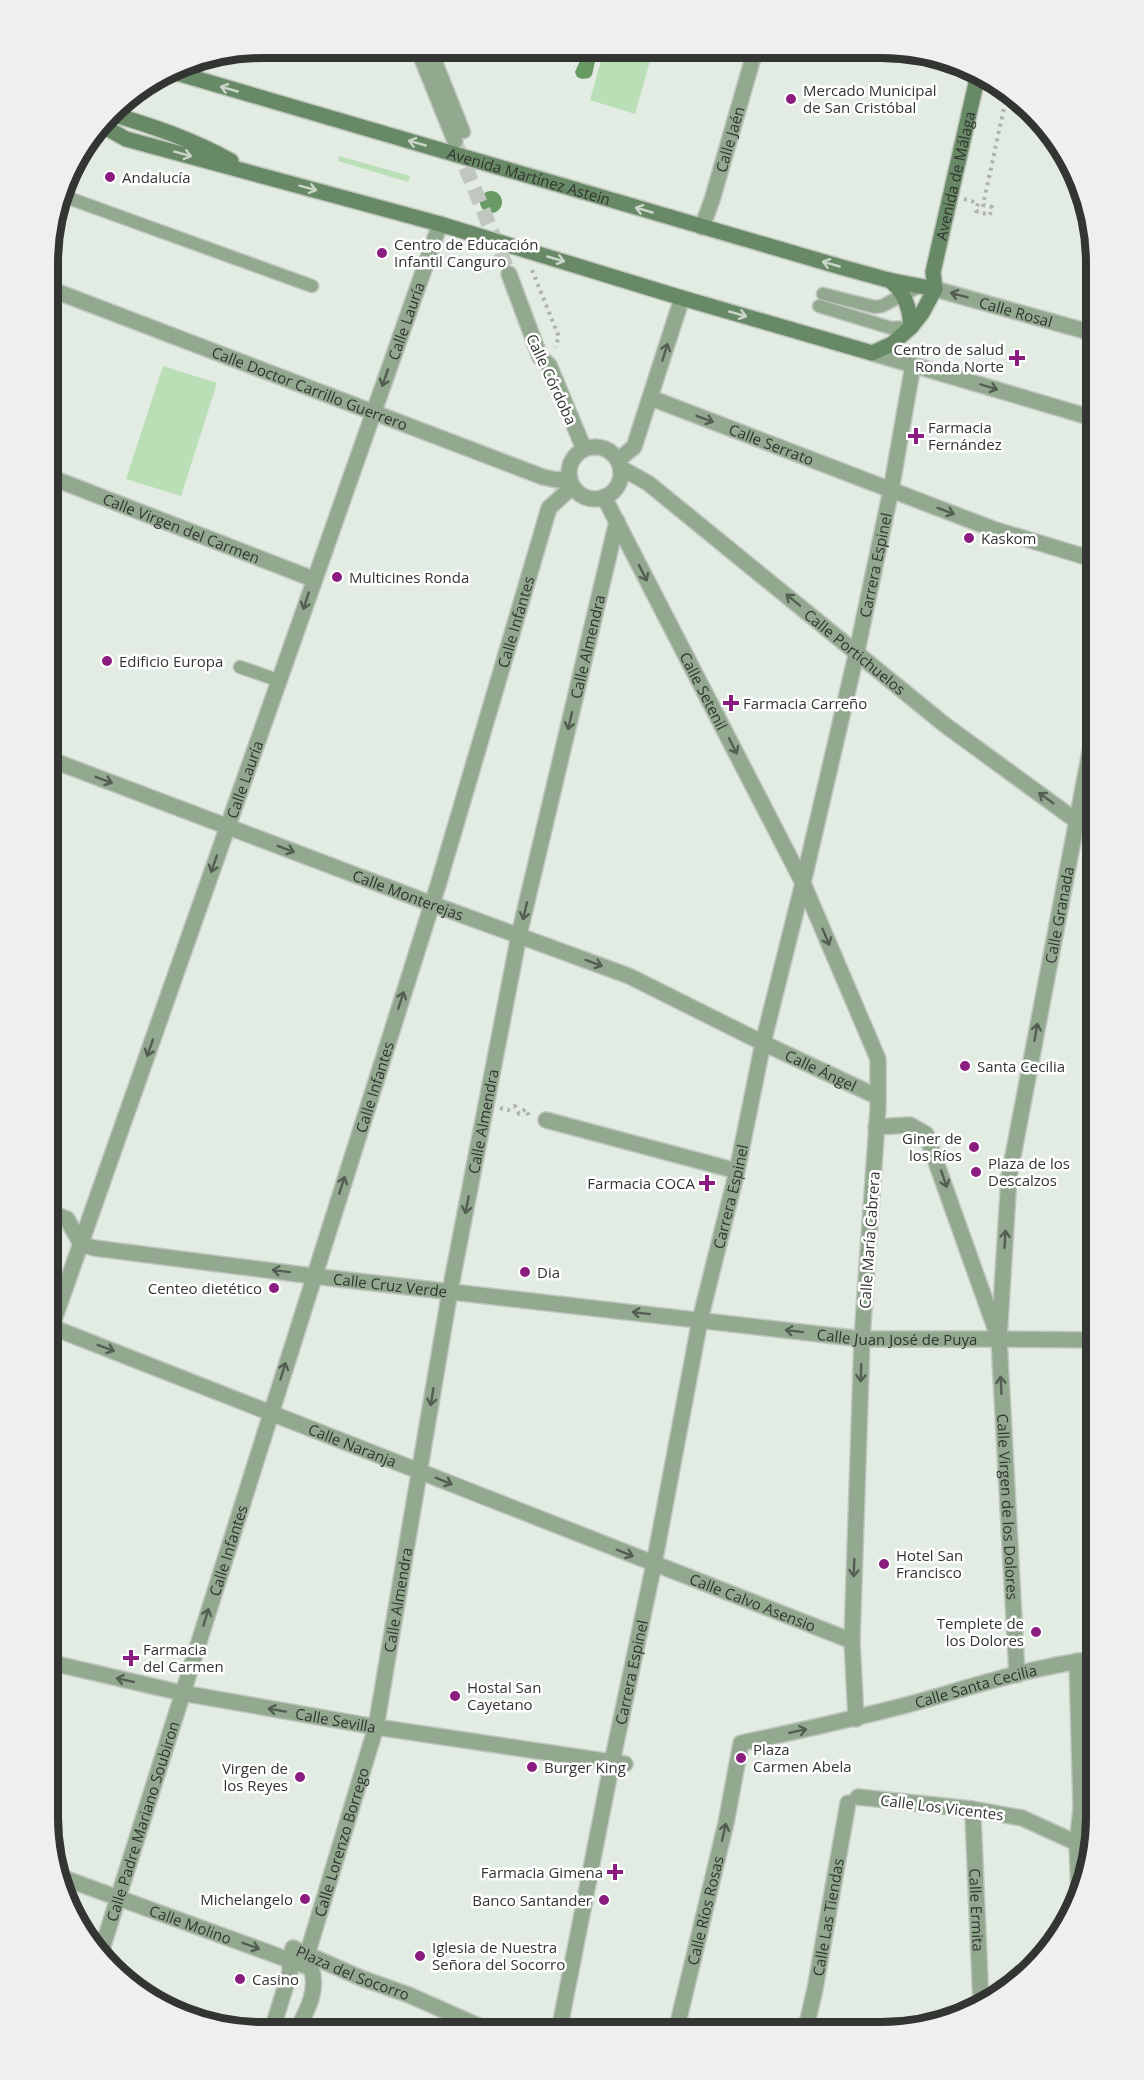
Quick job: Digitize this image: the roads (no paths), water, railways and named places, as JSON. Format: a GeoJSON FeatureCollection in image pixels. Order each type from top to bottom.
{"type":"FeatureCollection","features":[{"type":"Feature","properties":{"kind":"main road","name":"Avenida Martínez Astein"},"geometry":{"type":"LineString","coordinates":[[182,75],[888,280],[927,287]]}},
{"type":"Feature","properties":{"kind":"main road","name":"Avenida de Málaga"},"geometry":{"type":"LineString","coordinates":[[927,287],[933,272],[976,83]]}},
{"type":"Feature","properties":{"kind":"main road"},"geometry":{"type":"LineString","coordinates":[[121,117],[172,132],[252,172]]}},
{"type":"Feature","properties":{"kind":"main road"},"geometry":{"type":"LineString","coordinates":[[109,130],[126,139],[440,224],[682,298],[872,352],[892,344],[911,327],[922,313],[927,287]]}},
{"type":"Feature","properties":{"kind":"main road"},"geometry":{"type":"LineString","coordinates":[[888,280],[895,284],[903,297],[911,317],[911,327]]}},
{"type":"Feature","properties":{"kind":"street"},"geometry":{"type":"LineString","coordinates":[[422,58],[459,136]]}},
{"type":"Feature","properties":{"kind":"street","name":"Calle Jaén"},"geometry":{"type":"LineString","coordinates":[[702,227],[753,58]]}},
{"type":"Feature","properties":{"kind":"street","name":"Calle Lauría"},"geometry":{"type":"LineString","coordinates":[[58,1305],[440,224]]}},
{"type":"Feature","properties":{"kind":"street","name":"Calle Córdoba"},"geometry":{"type":"LineString","coordinates":[[509,274],[540,357],[549,365],[585,449]]}},
{"type":"Feature","properties":{"kind":"street","name":"Calle Rosal"},"geometry":{"type":"LineString","coordinates":[[927,287],[1086,331]]}},
{"type":"Feature","properties":{"kind":"street","name":"Calle Doctor Carrillo Guerrero"},"geometry":{"type":"LineString","coordinates":[[58,292],[543,477],[571,483]]}},
{"type":"Feature","properties":{"kind":"street"},"geometry":{"type":"LineString","coordinates":[[619,464],[634,447],[682,298]]}},
{"type":"Feature","properties":{"kind":"street"},"geometry":{"type":"LineString","coordinates":[[872,352],[1086,416]]}},
{"type":"Feature","properties":{"kind":"street","name":"Carrera Espinel"},"geometry":{"type":"LineString","coordinates":[[561,2022],[618,1763],[700,1320],[737,1171],[763,1043],[857,651],[891,490],[913,365]]}},
{"type":"Feature","properties":{"kind":"street","name":"Calle Serrato"},"geometry":{"type":"LineString","coordinates":[[651,398],[993,529],[1086,557]]}},
{"type":"Feature","properties":{"kind":"street"},"geometry":{"type":"LineString","coordinates":[[599,447],[607,450],[619,464],[621,477],[618,486],[604,497],[586,498],[578,494],[571,483],[570,464],[573,458],[585,449],[599,447]]}},
{"type":"Feature","properties":{"kind":"street","name":"Calle Portichuelos"},"geometry":{"type":"LineString","coordinates":[[619,464],[648,483],[945,725],[1078,822],[1086,824]]}},
{"type":"Feature","properties":{"kind":"street","name":"Calle Virgen del Carmen"},"geometry":{"type":"LineString","coordinates":[[58,480],[314,579]]}},
{"type":"Feature","properties":{"kind":"street","name":"Calle Infantes"},"geometry":{"type":"LineString","coordinates":[[182,1693],[432,904],[549,508],[571,483]]}},
{"type":"Feature","properties":{"kind":"street","name":"Calle Setenil"},"geometry":{"type":"LineString","coordinates":[[604,497],[803,883]]}},
{"type":"Feature","properties":{"kind":"street","name":"Calle Almendra"},"geometry":{"type":"LineString","coordinates":[[376,1727],[450,1291],[519,935],[617,521]]}},
{"type":"Feature","properties":{"kind":"street","name":"Calle Monterejas"},"geometry":{"type":"LineString","coordinates":[[58,762],[629,976],[763,1043]]}},
{"type":"Feature","properties":{"kind":"street","name":"Calle Granada"},"geometry":{"type":"LineString","coordinates":[[1003,1276],[1009,1177],[1086,779]]}},
{"type":"Feature","properties":{"kind":"street","name":"Calle María Cabrera"},"geometry":{"type":"LineString","coordinates":[[803,883],[878,1059],[879,1097],[862,1339],[852,1641],[856,1719]]}},
{"type":"Feature","properties":{"kind":"street","name":"Calle Ángel"},"geometry":{"type":"LineString","coordinates":[[763,1043],[879,1097]]}},
{"type":"Feature","properties":{"kind":"street"},"geometry":{"type":"LineString","coordinates":[[546,1120],[737,1171]]}},
{"type":"Feature","properties":{"kind":"street"},"geometry":{"type":"LineString","coordinates":[[876,1127],[910,1125],[926,1134],[999,1339]]}},
{"type":"Feature","properties":{"kind":"street"},"geometry":{"type":"LineString","coordinates":[[58,1216],[67,1219],[81,1244]]}},
{"type":"Feature","properties":{"kind":"street","name":"Calle Cruz Verde"},"geometry":{"type":"LineString","coordinates":[[81,1244],[313,1276],[700,1320]]}},
{"type":"Feature","properties":{"kind":"street"},"geometry":{"type":"LineString","coordinates":[[978,1276],[1003,1276],[999,1339]]}},
{"type":"Feature","properties":{"kind":"street","name":"Calle Juan José de Puya"},"geometry":{"type":"LineString","coordinates":[[700,1320],[862,1339],[1085,1341]]}},
{"type":"Feature","properties":{"kind":"street","name":"Calle Naranja"},"geometry":{"type":"LineString","coordinates":[[58,1332],[270,1412],[654,1564]]}},
{"type":"Feature","properties":{"kind":"street","name":"Calle Virgen de los Dolores"},"geometry":{"type":"LineString","coordinates":[[999,1339],[1017,1674]]}},
{"type":"Feature","properties":{"kind":"street","name":"Calle Calvo Asensio"},"geometry":{"type":"LineString","coordinates":[[654,1564],[852,1641]]}},
{"type":"Feature","properties":{"kind":"street","name":"Calle Santa Cecilia"},"geometry":{"type":"LineString","coordinates":[[733,1789],[741,1743],[856,1719],[1017,1674],[1085,1660]]}},
{"type":"Feature","properties":{"kind":"street"},"geometry":{"type":"LineString","coordinates":[[1077,1661],[1081,1809],[1077,1843],[1078,1872]]}},
{"type":"Feature","properties":{"kind":"street","name":"Calle Sevilla"},"geometry":{"type":"LineString","coordinates":[[58,1664],[182,1693],[376,1727],[618,1763]]}},
{"type":"Feature","properties":{"kind":"street","name":"Calle Padre Mariano Soubiron"},"geometry":{"type":"LineString","coordinates":[[104,1944],[182,1693]]}},
{"type":"Feature","properties":{"kind":"street","name":"Calle Lorenzo Borrego"},"geometry":{"type":"LineString","coordinates":[[307,1955],[376,1727]]}},
{"type":"Feature","properties":{"kind":"street","name":"Calle Ríos Rosas"},"geometry":{"type":"LineString","coordinates":[[678,2022],[733,1789]]}},
{"type":"Feature","properties":{"kind":"street","name":"Calle Los Vicentes"},"geometry":{"type":"LineString","coordinates":[[853,1800],[1022,1818],[1083,1848]]}},
{"type":"Feature","properties":{"kind":"street","name":"Calle Las Tiendas"},"geometry":{"type":"LineString","coordinates":[[807,2022],[853,1800]]}},
{"type":"Feature","properties":{"kind":"street","name":"Calle Ermita"},"geometry":{"type":"LineString","coordinates":[[973,1812],[981,1995]]}},
{"type":"Feature","properties":{"kind":"street","name":"Calle Molino"},"geometry":{"type":"LineString","coordinates":[[68,1880],[311,1968],[315,1979],[308,2009],[301,2022]]}},
{"type":"Feature","properties":{"kind":"street","name":"Plaza del Socorro"},"geometry":{"type":"LineString","coordinates":[[274,2022],[290,1972],[293,1948],[470,2022]]}},
{"type":"Feature","properties":{"kind":"lane"},"geometry":{"type":"LineString","coordinates":[[434,58],[459,136]]}},
{"type":"Feature","properties":{"kind":"lane"},"geometry":{"type":"LineString","coordinates":[[69,198],[312,286]]}},
{"type":"Feature","properties":{"kind":"lane"},"geometry":{"type":"LineString","coordinates":[[911,327],[891,328],[821,300],[875,307],[927,287]]}},
{"type":"Feature","properties":{"kind":"lane"},"geometry":{"type":"LineString","coordinates":[[240,667],[280,681]]}},
{"type":"Feature","properties":{"kind":"tunnel"},"geometry":{"type":"LineString","coordinates":[[457,146],[509,274]]}},
{"type":"Feature","properties":{"kind":"place","name":"Mercado Municipal de San Cristóbal"},"geometry":{"type":"Point","coordinates":[791,99]}},
{"type":"Feature","properties":{"kind":"place","name":"Andalucía"},"geometry":{"type":"Point","coordinates":[110,177]}},
{"type":"Feature","properties":{"kind":"place","name":"Centro de Educación Infantil Canguro"},"geometry":{"type":"Point","coordinates":[382,253]}},
{"type":"Feature","properties":{"kind":"place","name":"Centro de salud Ronda Norte"},"geometry":{"type":"Point","coordinates":[1017,358]}},
{"type":"Feature","properties":{"kind":"place","name":"Farmacia Fernández"},"geometry":{"type":"Point","coordinates":[916,436]}},
{"type":"Feature","properties":{"kind":"place","name":"Kaskom"},"geometry":{"type":"Point","coordinates":[969,538]}},
{"type":"Feature","properties":{"kind":"place","name":"Multicines Ronda"},"geometry":{"type":"Point","coordinates":[337,577]}},
{"type":"Feature","properties":{"kind":"place","name":"Edificio Europa"},"geometry":{"type":"Point","coordinates":[107,661]}},
{"type":"Feature","properties":{"kind":"place","name":"Farmacia Carreño"},"geometry":{"type":"Point","coordinates":[731,703]}},
{"type":"Feature","properties":{"kind":"place","name":"Santa Cecilia"},"geometry":{"type":"Point","coordinates":[965,1066]}},
{"type":"Feature","properties":{"kind":"place","name":"Giner de los Ríos"},"geometry":{"type":"Point","coordinates":[974,1147]}},
{"type":"Feature","properties":{"kind":"place","name":"Plaza de los Descalzos"},"geometry":{"type":"Point","coordinates":[976,1172]}},
{"type":"Feature","properties":{"kind":"place","name":"Farmacia COCA"},"geometry":{"type":"Point","coordinates":[707,1183]}},
{"type":"Feature","properties":{"kind":"place","name":"Dia"},"geometry":{"type":"Point","coordinates":[525,1272]}},
{"type":"Feature","properties":{"kind":"place","name":"Centeo dietético"},"geometry":{"type":"Point","coordinates":[274,1288]}},
{"type":"Feature","properties":{"kind":"place","name":"Hotel San Francisco"},"geometry":{"type":"Point","coordinates":[884,1564]}},
{"type":"Feature","properties":{"kind":"place","name":"Templete de los Dolores"},"geometry":{"type":"Point","coordinates":[1036,1632]}},
{"type":"Feature","properties":{"kind":"place","name":"Farmacia del Carmen"},"geometry":{"type":"Point","coordinates":[131,1658]}},
{"type":"Feature","properties":{"kind":"place","name":"Hostal San Cayetano"},"geometry":{"type":"Point","coordinates":[455,1696]}},
{"type":"Feature","properties":{"kind":"place","name":"Plaza Carmen Abela"},"geometry":{"type":"Point","coordinates":[741,1758]}},
{"type":"Feature","properties":{"kind":"place","name":"Burger King"},"geometry":{"type":"Point","coordinates":[532,1767]}},
{"type":"Feature","properties":{"kind":"place","name":"Virgen de los Reyes"},"geometry":{"type":"Point","coordinates":[300,1777]}},
{"type":"Feature","properties":{"kind":"place","name":"Farmacia Gimena"},"geometry":{"type":"Point","coordinates":[615,1872]}},
{"type":"Feature","properties":{"kind":"place","name":"Michelangelo"},"geometry":{"type":"Point","coordinates":[305,1899]}},
{"type":"Feature","properties":{"kind":"place","name":"Banco Santander"},"geometry":{"type":"Point","coordinates":[604,1900]}},
{"type":"Feature","properties":{"kind":"place","name":"Iglesia de Nuestra Señora del Socorro"},"geometry":{"type":"Point","coordinates":[420,1956]}},
{"type":"Feature","properties":{"kind":"place","name":"Casino"},"geometry":{"type":"Point","coordinates":[240,1979]}}]}
